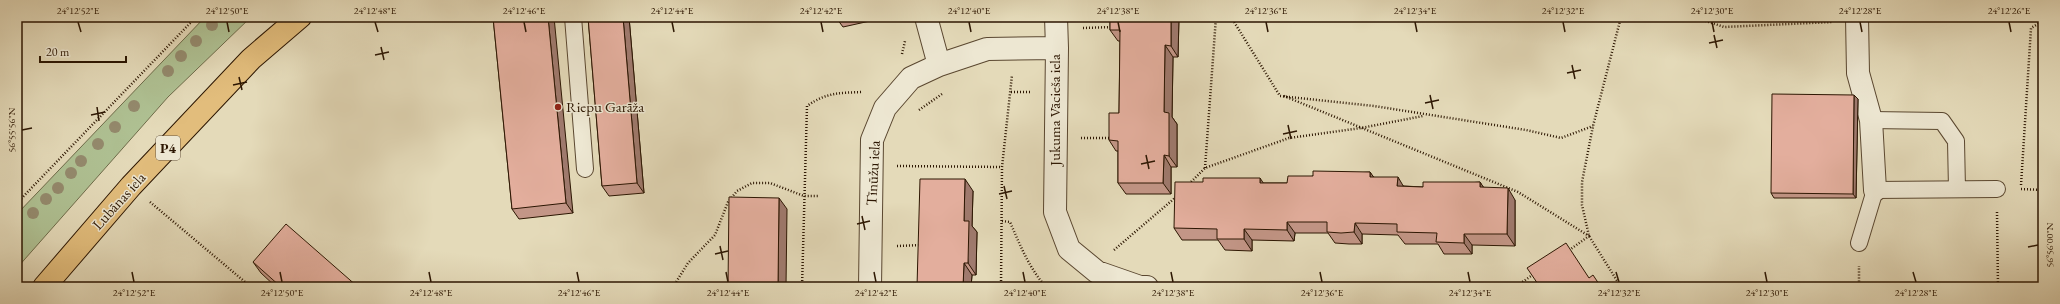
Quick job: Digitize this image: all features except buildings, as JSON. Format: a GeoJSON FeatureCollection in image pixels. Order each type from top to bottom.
{"type":"FeatureCollection","features":[{"type":"Feature","properties":{"kind":"main road","name":"Lubānas iela"},"geometry":{"type":"LineString","coordinates":[[44,287],[131,186],[251,59],[300,17]]}},
{"type":"Feature","properties":{"kind":"street"},"geometry":{"type":"LineString","coordinates":[[926,17],[939,65]]}},
{"type":"Feature","properties":{"kind":"street"},"geometry":{"type":"LineString","coordinates":[[1857,19],[1858,74],[1871,120],[1875,190]]}},
{"type":"Feature","properties":{"kind":"street","name":"Jukuma Vācieša iela"},"geometry":{"type":"LineString","coordinates":[[939,65],[987,49],[1056,31],[1055,212],[1069,249],[1097,272],[1140,287],[1147,287]]}},
{"type":"Feature","properties":{"kind":"street","name":"Tīnūžu iela"},"geometry":{"type":"LineString","coordinates":[[870,287],[872,140],[885,108],[911,78],[939,65]]}},
{"type":"Feature","properties":{"kind":"lane"},"geometry":{"type":"LineString","coordinates":[[573,17],[584,169]]}},
{"type":"Feature","properties":{"kind":"lane"},"geometry":{"type":"LineString","coordinates":[[1871,120],[1942,121],[1956,141],[1957,189]]}},
{"type":"Feature","properties":{"kind":"lane"},"geometry":{"type":"LineString","coordinates":[[1859,243],[1875,190],[1997,189]]}},
{"type":"Feature","properties":{"kind":"path"},"geometry":{"type":"LineString","coordinates":[[17,203],[196,17]]}},
{"type":"Feature","properties":{"kind":"path"},"geometry":{"type":"LineString","coordinates":[[1205,168],[1216,17]]}},
{"type":"Feature","properties":{"kind":"path"},"geometry":{"type":"LineString","coordinates":[[1231,17],[1280,96],[1284,96],[1518,192],[1589,236]]}},
{"type":"Feature","properties":{"kind":"path"},"geometry":{"type":"LineString","coordinates":[[1621,17],[1593,126],[1582,182],[1582,205],[1589,236],[1621,287]]}},
{"type":"Feature","properties":{"kind":"path"},"geometry":{"type":"LineString","coordinates":[[1694,17],[1724,27],[1857,19]]}},
{"type":"Feature","properties":{"kind":"path"},"geometry":{"type":"LineString","coordinates":[[2021,190],[2031,28],[2043,21]]}},
{"type":"Feature","properties":{"kind":"path"},"geometry":{"type":"LineString","coordinates":[[1056,31],[1118,27]]}},
{"type":"Feature","properties":{"kind":"path"},"geometry":{"type":"LineString","coordinates":[[900,60],[907,35]]}},
{"type":"Feature","properties":{"kind":"path"},"geometry":{"type":"LineString","coordinates":[[1001,287],[1002,167],[1012,74],[1008,70]]}},
{"type":"Feature","properties":{"kind":"path"},"geometry":{"type":"LineString","coordinates":[[918,111],[949,89]]}},
{"type":"Feature","properties":{"kind":"path"},"geometry":{"type":"LineString","coordinates":[[802,287],[807,106],[820,97],[842,93],[869,92]]}},
{"type":"Feature","properties":{"kind":"path"},"geometry":{"type":"LineString","coordinates":[[1284,96],[1374,106],[1425,116],[1526,130],[1561,138],[1593,126]]}},
{"type":"Feature","properties":{"kind":"path"},"geometry":{"type":"LineString","coordinates":[[1185,188],[1205,168],[1289,138],[1361,128],[1425,116]]}},
{"type":"Feature","properties":{"kind":"path"},"geometry":{"type":"LineString","coordinates":[[1056,139],[1117,138]]}},
{"type":"Feature","properties":{"kind":"path"},"geometry":{"type":"LineString","coordinates":[[872,166],[1002,167]]}},
{"type":"Feature","properties":{"kind":"path"},"geometry":{"type":"LineString","coordinates":[[673,287],[688,263],[715,235],[728,202],[737,191],[752,183],[770,183],[804,196],[819,196]]}},
{"type":"Feature","properties":{"kind":"path"},"geometry":{"type":"LineString","coordinates":[[131,186],[251,287]]}},
{"type":"Feature","properties":{"kind":"path"},"geometry":{"type":"LineString","coordinates":[[1998,287],[1997,189],[2043,190]]}},
{"type":"Feature","properties":{"kind":"path"},"geometry":{"type":"LineString","coordinates":[[1091,267],[1106,257],[1181,192]]}},
{"type":"Feature","properties":{"kind":"path"},"geometry":{"type":"LineString","coordinates":[[1002,221],[1010,222],[1023,254],[1037,278],[1046,287]]}},
{"type":"Feature","properties":{"kind":"path"},"geometry":{"type":"LineString","coordinates":[[1564,253],[1589,236]]}},
{"type":"Feature","properties":{"kind":"path"},"geometry":{"type":"LineString","coordinates":[[1515,287],[1540,270]]}},
{"type":"Feature","properties":{"kind":"green space"},"geometry":{"type":"Polygon","coordinates":[[[205,17],[251,17],[168,97],[17,268],[17,214],[205,17]]]}},
{"type":"Feature","properties":{"kind":"place","name":"Riepu Garāža"},"geometry":{"type":"Point","coordinates":[558,107]}}]}
